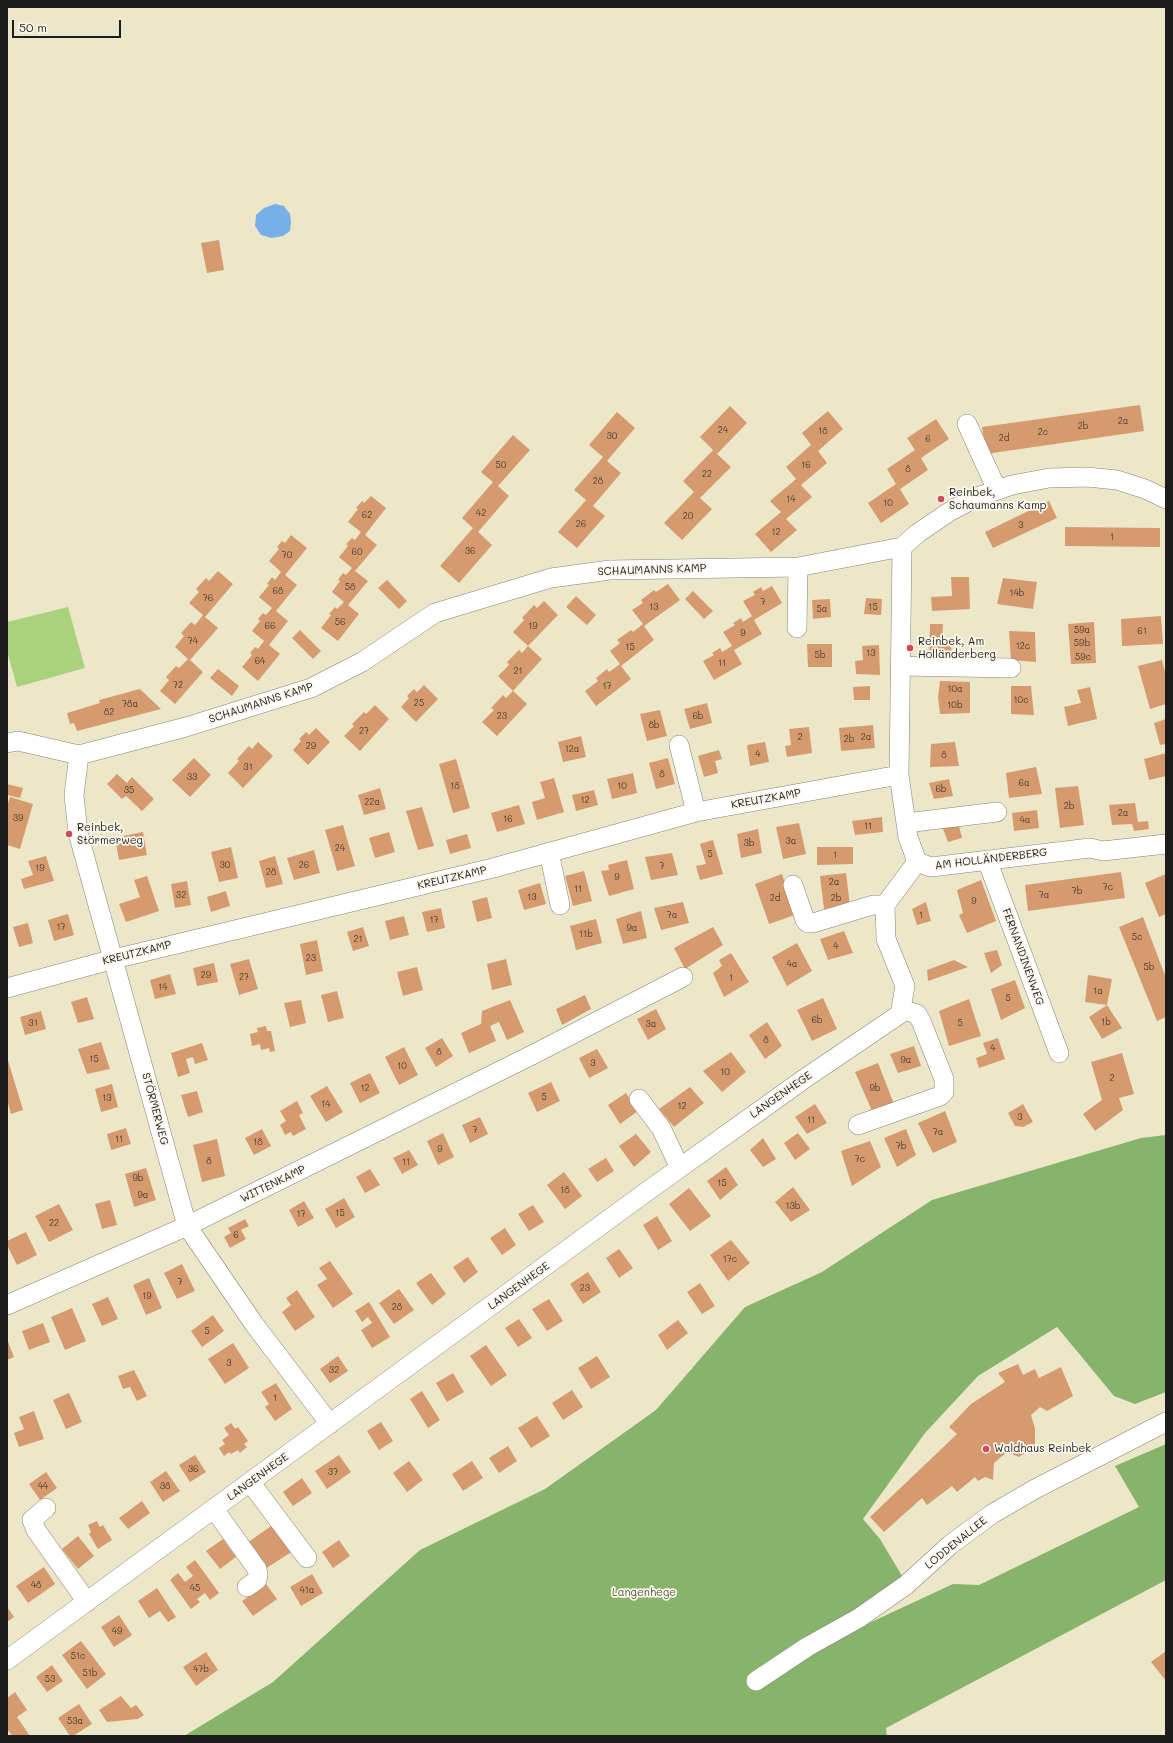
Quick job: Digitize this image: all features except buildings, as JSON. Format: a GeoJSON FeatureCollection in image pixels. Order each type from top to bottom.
{"type":"FeatureCollection","features":[{"type":"Feature","properties":{"kind":"street"},"geometry":{"type":"LineString","coordinates":[[968,424],[997,490]]}},
{"type":"Feature","properties":{"kind":"street"},"geometry":{"type":"LineString","coordinates":[[858,1125],[940,1096],[944,1092],[944,1079],[921,1021],[917,1014],[912,1011],[901,1009],[905,986],[886,939],[886,906],[917,862],[908,837],[899,775],[902,547],[918,533],[949,512],[975,498],[997,490],[1049,478],[1087,476],[1117,480],[1146,488],[1166,499]]}},
{"type":"Feature","properties":{"kind":"street","name":"SCHAUMANNS KAMP"},"geometry":{"type":"LineString","coordinates":[[7,743],[18,741],[79,755],[186,726],[311,688],[362,662],[435,614],[551,578],[610,570],[798,567],[902,547]]}},
{"type":"Feature","properties":{"kind":"street"},"geometry":{"type":"LineString","coordinates":[[797,628],[798,567]]}},
{"type":"Feature","properties":{"kind":"street"},"geometry":{"type":"LineString","coordinates":[[901,666],[1011,668]]}},
{"type":"Feature","properties":{"kind":"street"},"geometry":{"type":"LineString","coordinates":[[679,745],[696,812]]}},
{"type":"Feature","properties":{"kind":"street","name":"STÖRMERWEG"},"geometry":{"type":"LineString","coordinates":[[79,755],[74,795],[78,833],[187,1226],[254,1324],[330,1424]]}},
{"type":"Feature","properties":{"kind":"street","name":"KREUTZKAMP"},"geometry":{"type":"LineString","coordinates":[[7,988],[114,959],[493,868],[696,812],[899,775]]}},
{"type":"Feature","properties":{"kind":"street"},"geometry":{"type":"LineString","coordinates":[[906,823],[997,812]]}},
{"type":"Feature","properties":{"kind":"street","name":"AM HOLLÄNDERBERG"},"geometry":{"type":"LineString","coordinates":[[917,862],[931,867],[1090,848],[1103,851],[1166,844]]}},
{"type":"Feature","properties":{"kind":"street"},"geometry":{"type":"LineString","coordinates":[[549,852],[560,905]]}},
{"type":"Feature","properties":{"kind":"street","name":"FERNANDINENWEG"},"geometry":{"type":"LineString","coordinates":[[987,860],[1059,1053]]}},
{"type":"Feature","properties":{"kind":"street"},"geometry":{"type":"LineString","coordinates":[[793,885],[805,920],[808,923],[813,923],[873,905],[886,906]]}},
{"type":"Feature","properties":{"kind":"street","name":"WITTENKAMP"},"geometry":{"type":"LineString","coordinates":[[9,1298],[187,1226],[534,1054],[684,977]]}},
{"type":"Feature","properties":{"kind":"street","name":"LANGENHEGE"},"geometry":{"type":"LineString","coordinates":[[7,1660],[680,1168],[804,1079],[900,1014],[901,1009]]}},
{"type":"Feature","properties":{"kind":"street"},"geometry":{"type":"LineString","coordinates":[[639,1100],[661,1128],[680,1168]]}},
{"type":"Feature","properties":{"kind":"street","name":"LODDENALLEE"},"geometry":{"type":"LineString","coordinates":[[756,1681],[807,1646],[859,1618],[906,1585],[950,1545],[992,1514],[1063,1474],[1166,1422]]}},
{"type":"Feature","properties":{"kind":"street"},"geometry":{"type":"LineString","coordinates":[[250,1482],[307,1558]]}},
{"type":"Feature","properties":{"kind":"street"},"geometry":{"type":"LineString","coordinates":[[46,1508],[32,1520],[36,1530],[87,1602]]}},
{"type":"Feature","properties":{"kind":"street"},"geometry":{"type":"LineString","coordinates":[[214,1509],[257,1569],[258,1574],[256,1580],[247,1587]]}},
{"type":"Feature","properties":{"kind":"green space"},"geometry":{"type":"Polygon","coordinates":[[[68,607],[85,668],[17,687],[7,651],[7,622],[68,607]]]}},
{"type":"Feature","properties":{"kind":"green space","name":"Langenhege"},"geometry":{"type":"Polygon","coordinates":[[[1166,1135],[1166,1392],[1135,1404],[1114,1396],[1057,1327],[978,1376],[925,1433],[863,1519],[880,1539],[905,1581],[811,1650],[953,1584],[979,1585],[1139,1507],[1115,1466],[1166,1444],[1166,1580],[886,1728],[887,1736],[184,1736],[273,1682],[420,1550],[545,1489],[656,1410],[745,1307],[822,1272],[932,1200],[1141,1138],[1166,1135]]]}},
{"type":"Feature","properties":{"kind":"water"},"geometry":{"type":"Polygon","coordinates":[[[275,204],[284,206],[290,214],[291,222],[290,231],[283,236],[272,238],[261,235],[255,226],[256,215],[264,208],[275,204]]]}},
{"type":"Feature","properties":{"kind":"place","name":"Reinbek, Schaumanns Kamp"},"geometry":{"type":"Point","coordinates":[941,499]}},
{"type":"Feature","properties":{"kind":"place","name":"Reinbek, Am Holländerberg"},"geometry":{"type":"Point","coordinates":[910,648]}},
{"type":"Feature","properties":{"kind":"place","name":"Reinbek, Störmerweg"},"geometry":{"type":"Point","coordinates":[69,834]}},
{"type":"Feature","properties":{"kind":"place","name":"Waldhaus Reinbek"},"geometry":{"type":"Point","coordinates":[986,1449]}}]}
